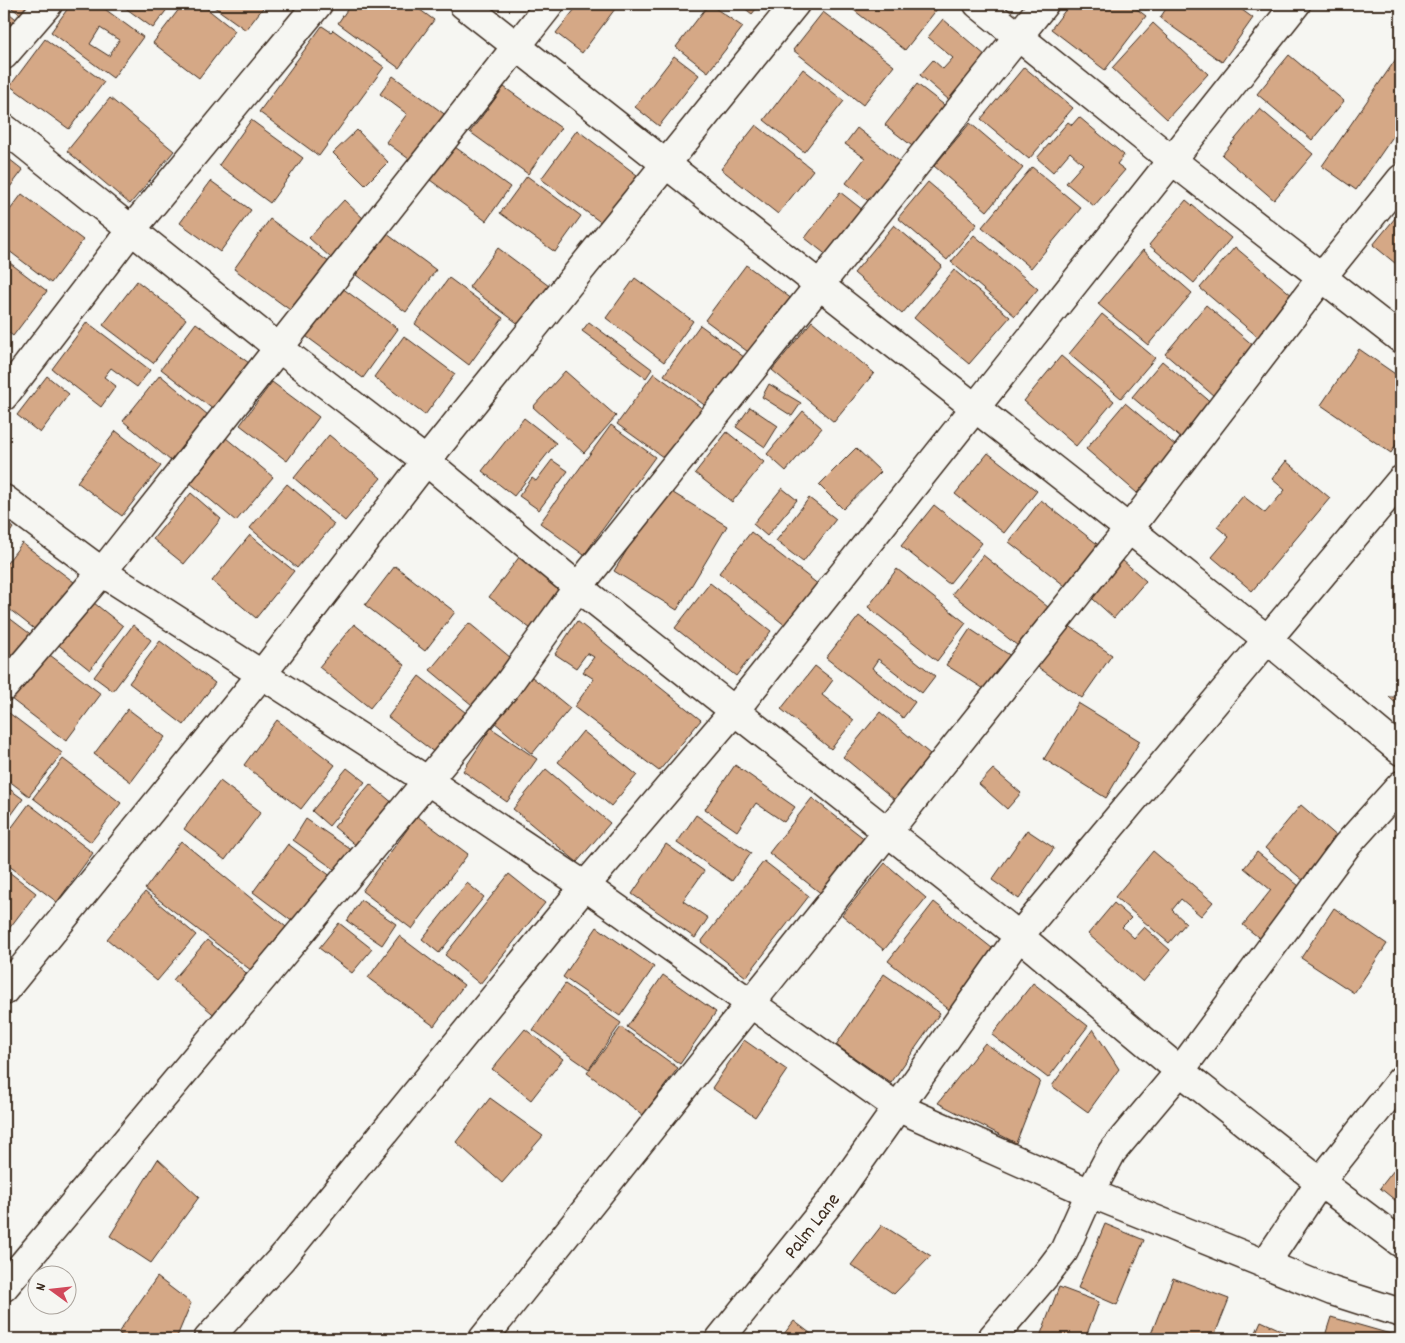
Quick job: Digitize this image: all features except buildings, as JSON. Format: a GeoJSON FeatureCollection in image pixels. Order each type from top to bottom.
{"type":"FeatureCollection","features":[{"type":"Feature","properties":{"kind":"street"},"geometry":{"type":"LineString","coordinates":[[4,55],[48,4]]}},
{"type":"Feature","properties":{"kind":"street"},"geometry":{"type":"LineString","coordinates":[[4,396],[132,229],[318,4]]}},
{"type":"Feature","properties":{"kind":"street"},"geometry":{"type":"LineString","coordinates":[[463,4],[515,47],[666,162],[976,407],[1268,640],[1401,751]]}},
{"type":"Feature","properties":{"kind":"street"},"geometry":{"type":"LineString","coordinates":[[4,686],[102,572],[550,4]]}},
{"type":"Feature","properties":{"kind":"street"},"geometry":{"type":"LineString","coordinates":[[4,991],[262,674],[426,462],[795,4]]}},
{"type":"Feature","properties":{"kind":"street"},"geometry":{"type":"LineString","coordinates":[[978,4],[1173,161],[1324,276],[1401,339]]}},
{"type":"Feature","properties":{"kind":"street"},"geometry":{"type":"LineString","coordinates":[[4,1287],[506,687],[578,587],[822,285],[1044,4]]}},
{"type":"Feature","properties":{"kind":"street"},"geometry":{"type":"LineString","coordinates":[[208,1339],[282,1258],[585,886],[735,710],[1296,4]]}},
{"type":"Feature","properties":{"kind":"street"},"geometry":{"type":"LineString","coordinates":[[4,128],[279,348],[426,462],[578,587],[1019,936],[1180,1071],[1320,1182],[1401,1243]]}},
{"type":"Feature","properties":{"kind":"street"},"geometry":{"type":"LineString","coordinates":[[483,1339],[1129,529],[1401,179]]}},
{"type":"Feature","properties":{"kind":"street","name":"Palm Lane"},"geometry":{"type":"LineString","coordinates":[[720,1339],[835,1196],[1019,936],[1401,480]]}},
{"type":"Feature","properties":{"kind":"street"},"geometry":{"type":"LineString","coordinates":[[4,499],[102,572],[428,781],[585,886],[897,1107],[1090,1193],[1332,1291],[1401,1312]]}},
{"type":"Feature","properties":{"kind":"street"},"geometry":{"type":"LineString","coordinates":[[991,1339],[1064,1251],[1090,1193],[1112,1152],[1180,1071],[1347,845],[1401,785]]}},
{"type":"Feature","properties":{"kind":"street"},"geometry":{"type":"LineString","coordinates":[[1265,1264],[1320,1182],[1401,1080]]}}]}
